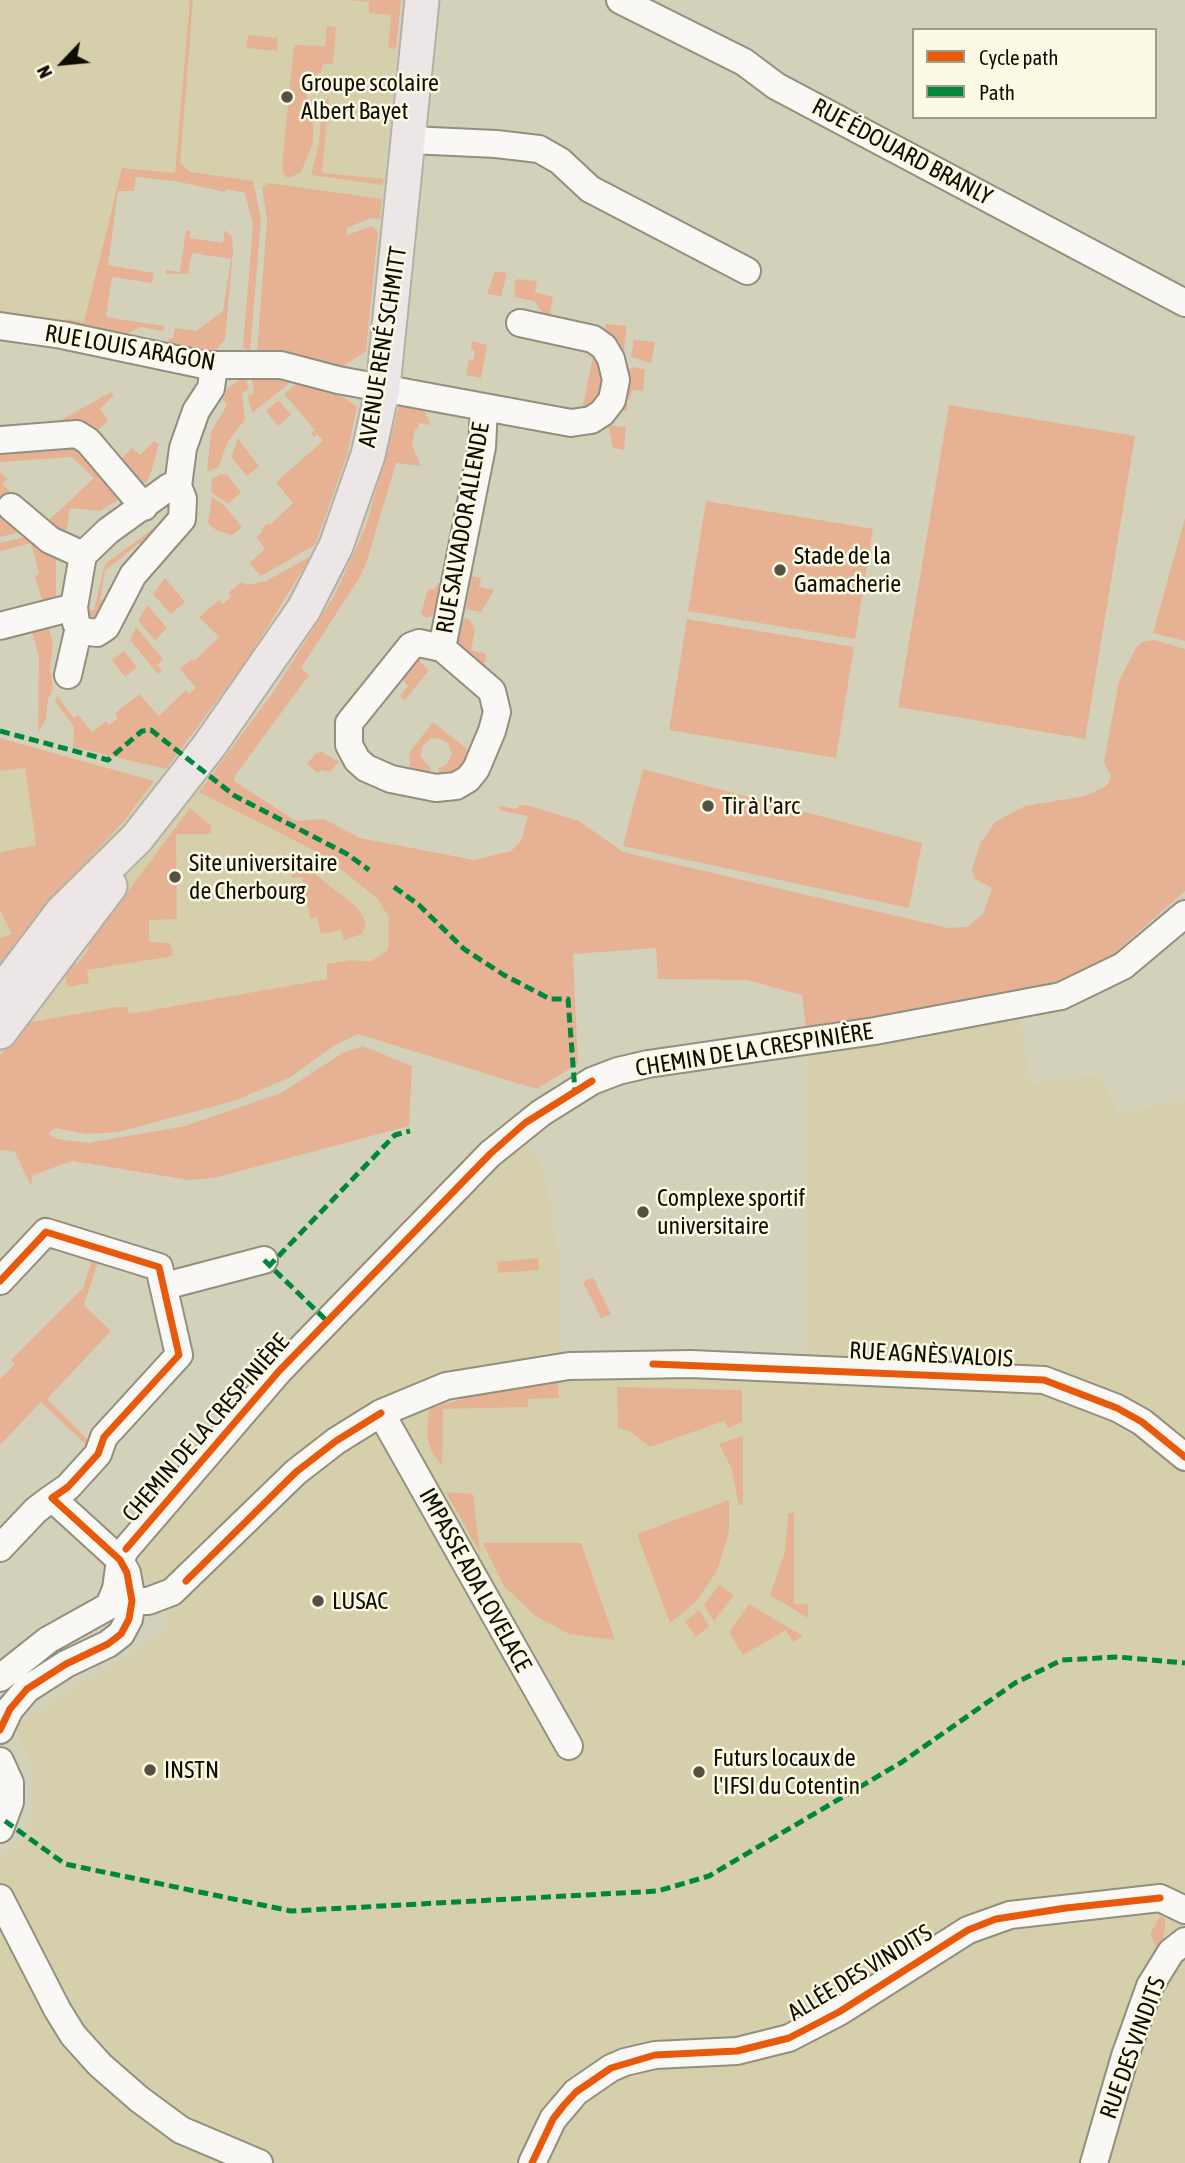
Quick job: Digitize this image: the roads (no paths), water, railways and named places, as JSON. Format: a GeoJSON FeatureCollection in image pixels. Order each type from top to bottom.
{"type":"FeatureCollection","features":[{"type":"Feature","properties":{"kind":"main road","name":"AVENUE RENÉ SCHMITT"},"geometry":{"type":"LineString","coordinates":[[2,1018],[103,897],[124,865],[137,838],[266,667],[320,580],[353,504],[383,387],[422,0]]}},
{"type":"Feature","properties":{"kind":"street","name":"RUE ÉDOUARD BRANLY"},"geometry":{"type":"LineString","coordinates":[[620,0],[744,62],[776,86],[1185,303]]}},
{"type":"Feature","properties":{"kind":"street"},"geometry":{"type":"LineString","coordinates":[[410,140],[539,149],[560,161],[590,189],[747,271]]}},
{"type":"Feature","properties":{"kind":"street","name":"RUE LOUIS ARAGON"},"geometry":{"type":"LineString","coordinates":[[0,326],[62,335],[165,359],[214,366],[270,363],[484,408],[578,423],[596,417],[612,400],[616,373],[608,353],[598,342],[520,323]]}},
{"type":"Feature","properties":{"kind":"street"},"geometry":{"type":"LineString","coordinates":[[76,617],[92,634],[106,626],[134,575],[181,522],[184,506],[178,486],[186,436],[196,411],[211,388],[214,366]]}},
{"type":"Feature","properties":{"kind":"street","name":"RUE SALVADOR ALLENDE"},"geometry":{"type":"LineString","coordinates":[[442,648],[482,447],[484,408]]}},
{"type":"Feature","properties":{"kind":"street"},"geometry":{"type":"LineString","coordinates":[[0,440],[77,435],[88,441],[144,507]]}},
{"type":"Feature","properties":{"kind":"street"},"geometry":{"type":"LineString","coordinates":[[68,675],[83,555],[101,536],[169,487],[178,486]]}},
{"type":"Feature","properties":{"kind":"street"},"geometry":{"type":"LineString","coordinates":[[11,506],[50,540],[83,555]]}},
{"type":"Feature","properties":{"kind":"street"},"geometry":{"type":"LineString","coordinates":[[0,626],[76,617]]}},
{"type":"Feature","properties":{"kind":"street","name":"RUE SALVADOR ALLENDE"},"geometry":{"type":"LineString","coordinates":[[419,643],[442,648],[488,686],[496,702],[492,731],[476,769],[461,783],[443,788],[391,779],[366,768],[357,760],[349,745],[349,723],[411,646],[419,643]]}},
{"type":"Feature","properties":{"kind":"street","name":"CHEMIN DE LA CRESPINIÈRE"},"geometry":{"type":"LineString","coordinates":[[120,1560],[279,1371],[490,1154],[525,1124],[593,1082],[618,1071],[698,1054],[876,1031],[1061,996],[1123,966],[1185,914]]}},
{"type":"Feature","properties":{"kind":"street"},"geometry":{"type":"LineString","coordinates":[[0,1281],[46,1232],[159,1267],[165,1286],[177,1359],[104,1437],[98,1454],[68,1487],[36,1510],[0,1548]]}},
{"type":"Feature","properties":{"kind":"street"},"geometry":{"type":"LineString","coordinates":[[165,1286],[264,1260]]}},
{"type":"Feature","properties":{"kind":"street","name":"RUE AGNÈS VALOIS"},"geometry":{"type":"LineString","coordinates":[[122,1601],[161,1598],[172,1592],[305,1464],[381,1413],[446,1386],[569,1366],[691,1364],[1044,1380],[1089,1395],[1142,1422],[1185,1457]]}},
{"type":"Feature","properties":{"kind":"street","name":"IMPASSE ADA LOVELACE"},"geometry":{"type":"LineString","coordinates":[[381,1413],[569,1746]]}},
{"type":"Feature","properties":{"kind":"street"},"geometry":{"type":"LineString","coordinates":[[0,1730],[10,1709],[27,1689],[48,1674],[99,1650],[121,1634],[129,1619],[122,1601],[127,1573],[120,1560],[52,1499]]}},
{"type":"Feature","properties":{"kind":"street"},"geometry":{"type":"LineString","coordinates":[[0,1678],[32,1651],[122,1601]]}},
{"type":"Feature","properties":{"kind":"street"},"geometry":{"type":"LineString","coordinates":[[0,1760],[10,1783],[10,1802],[0,1829]]}},
{"type":"Feature","properties":{"kind":"street"},"geometry":{"type":"LineString","coordinates":[[0,1898],[57,2009],[73,2035],[100,2064],[139,2099],[181,2130],[259,2163]]}},
{"type":"Feature","properties":{"kind":"street","name":"ALLÉE DES VINDITS"},"geometry":{"type":"LineString","coordinates":[[532,2163],[553,2119],[576,2092],[611,2068],[625,2062],[655,2055],[737,2051],[789,2038],[839,2012],[968,1930],[1010,1915],[1160,1898],[1185,1910]]}},
{"type":"Feature","properties":{"kind":"street","name":"RUE DES VINDITS"},"geometry":{"type":"LineString","coordinates":[[1094,2163],[1125,2056],[1150,1986],[1171,1952],[1185,1941]]}},
{"type":"Feature","properties":{"kind":"place","name":"Groupe scolaire Albert Bayet"},"geometry":{"type":"Point","coordinates":[287,97]}},
{"type":"Feature","properties":{"kind":"place","name":"Stade de la Gamacherie"},"geometry":{"type":"Point","coordinates":[780,570]}},
{"type":"Feature","properties":{"kind":"place","name":"Tir à l'arc"},"geometry":{"type":"Point","coordinates":[708,806]}},
{"type":"Feature","properties":{"kind":"place","name":"Site universitaire de Cherbourg"},"geometry":{"type":"Point","coordinates":[175,877]}},
{"type":"Feature","properties":{"kind":"place","name":"Complexe sportif universitaire"},"geometry":{"type":"Point","coordinates":[643,1212]}},
{"type":"Feature","properties":{"kind":"place","name":"LUSAC"},"geometry":{"type":"Point","coordinates":[318,1601]}},
{"type":"Feature","properties":{"kind":"place","name":"INSTN"},"geometry":{"type":"Point","coordinates":[150,1770]}},
{"type":"Feature","properties":{"kind":"place","name":"Futurs locaux de l'IFSI du Cotentin"},"geometry":{"type":"Point","coordinates":[699,1772]}}]}
